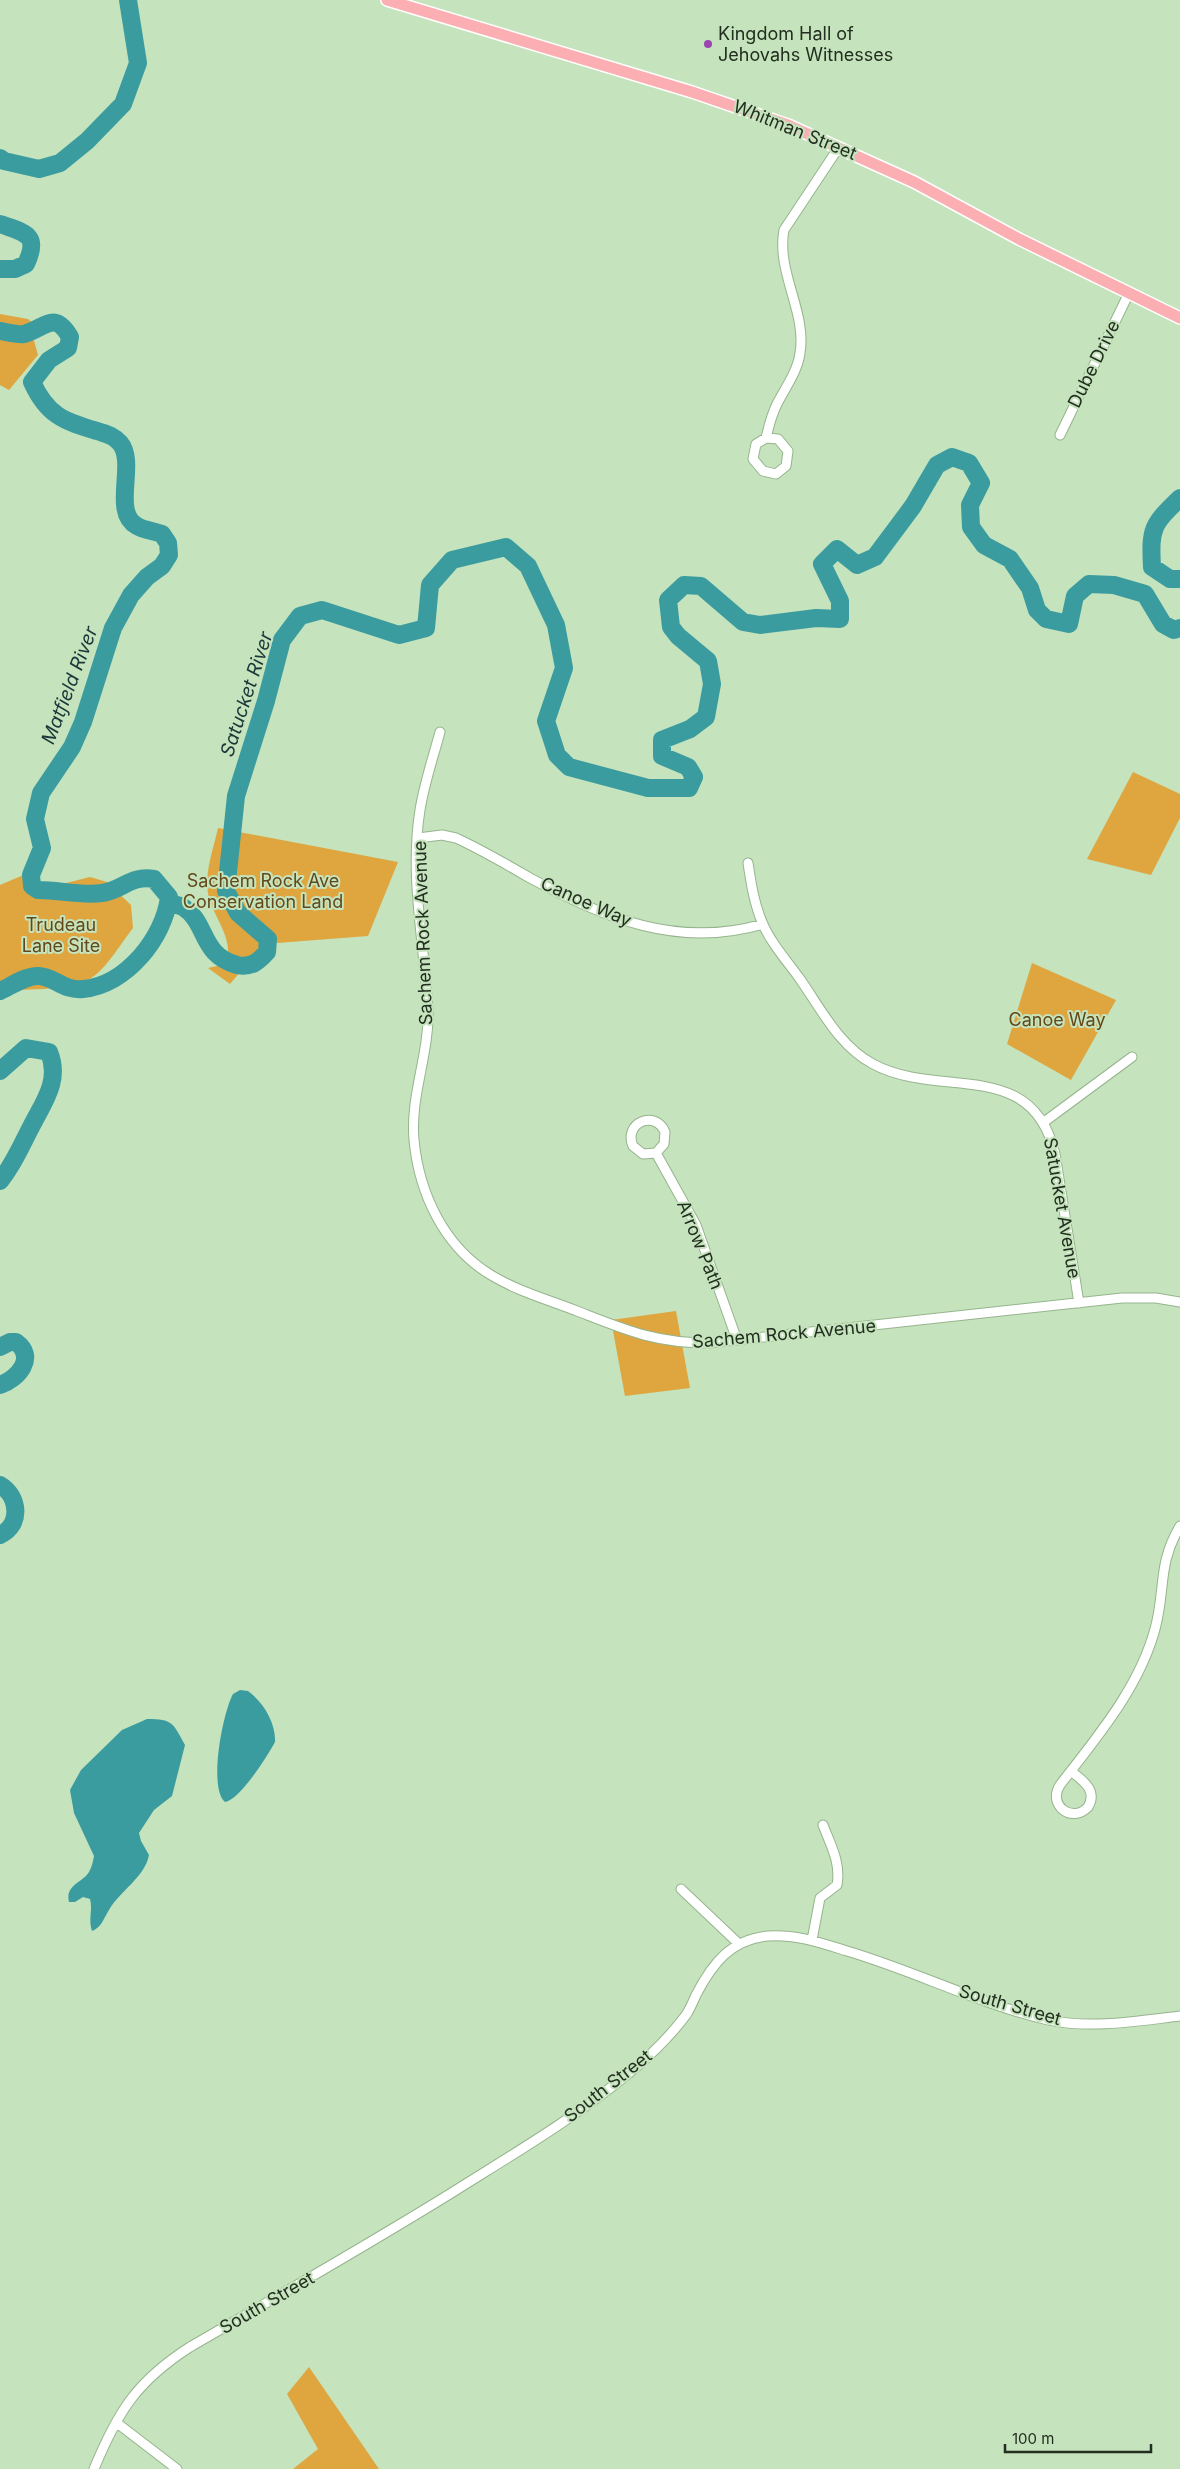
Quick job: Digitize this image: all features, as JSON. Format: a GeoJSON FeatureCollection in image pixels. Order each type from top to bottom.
{"type":"FeatureCollection","features":[{"type":"Feature","properties":{"kind":"main road","name":"Whitman Street"},"geometry":{"type":"LineString","coordinates":[[387,0],[738,107],[788,125],[914,182],[1019,239],[1180,318]]}},
{"type":"Feature","properties":{"kind":"street"},"geometry":{"type":"LineString","coordinates":[[766,438],[778,439],[788,451],[786,466],[776,474],[763,471],[752,460],[756,444],[766,438],[772,414],[800,353],[798,322],[784,262],[782,244],[784,230],[839,148]]}},
{"type":"Feature","properties":{"kind":"street","name":"Dube Drive"},"geometry":{"type":"LineString","coordinates":[[1060,435],[1129,293]]}},
{"type":"Feature","properties":{"kind":"street","name":"Sachem Rock Avenue"},"geometry":{"type":"LineString","coordinates":[[440,732],[423,794],[418,838],[418,909],[428,1026],[415,1093],[413,1129],[421,1178],[432,1206],[443,1227],[468,1257],[492,1275],[571,1308],[654,1339],[697,1343],[1143,1297],[1180,1302]]}},
{"type":"Feature","properties":{"kind":"street","name":"Canoe Way"},"geometry":{"type":"LineString","coordinates":[[418,838],[442,836],[456,838],[600,912],[647,928],[677,932],[715,933],[736,931],[762,924]]}},
{"type":"Feature","properties":{"kind":"street","name":"Satucket Avenue"},"geometry":{"type":"LineString","coordinates":[[748,863],[755,902],[762,924],[832,1026],[864,1059],[885,1070],[903,1075],[987,1087],[1011,1094],[1031,1105],[1044,1122],[1051,1137],[1062,1191],[1079,1303]]}},
{"type":"Feature","properties":{"kind":"street"},"geometry":{"type":"LineString","coordinates":[[1044,1122],[1132,1057]]}},
{"type":"Feature","properties":{"kind":"street","name":"Arrow Path"},"geometry":{"type":"LineString","coordinates":[[656,1153],[696,1225],[737,1340]]}},
{"type":"Feature","properties":{"kind":"street"},"geometry":{"type":"LineString","coordinates":[[1071,1771],[1087,1785],[1091,1793],[1090,1804],[1078,1814],[1063,1810],[1056,1800],[1059,1787],[1071,1771],[1110,1719],[1145,1655],[1158,1614],[1165,1559],[1180,1526]]}},
{"type":"Feature","properties":{"kind":"street"},"geometry":{"type":"LineString","coordinates":[[812,1940],[820,1898],[837,1886],[839,1876],[836,1856],[823,1825]]}},
{"type":"Feature","properties":{"kind":"street"},"geometry":{"type":"LineString","coordinates":[[681,1889],[739,1944]]}},
{"type":"Feature","properties":{"kind":"street","name":"South Street"},"geometry":{"type":"LineString","coordinates":[[94,2469],[134,2392],[171,2360],[298,2286],[520,2151],[618,2082],[647,2058],[688,2013],[711,1968],[724,1954],[739,1944],[771,1936],[812,1940],[890,1965],[972,1996],[1048,2020],[1098,2024],[1180,2016]]}},
{"type":"Feature","properties":{"kind":"street"},"geometry":{"type":"LineString","coordinates":[[117,2422],[177,2469]]}},
{"type":"Feature","properties":{"kind":"green space"},"geometry":{"type":"Polygon","coordinates":[[[0,314],[28,319],[34,324],[33,337],[38,355],[9,390],[0,385],[0,314]]]}},
{"type":"Feature","properties":{"kind":"green space"},"geometry":{"type":"Polygon","coordinates":[[[1133,772],[1180,794],[1180,818],[1151,875],[1087,859],[1133,772]]]}},
{"type":"Feature","properties":{"kind":"green space","name":"Sachem Rock Ave Conservation Land"},"geometry":{"type":"Polygon","coordinates":[[[218,828],[398,862],[368,936],[264,944],[230,984],[208,968],[217,966],[228,956],[225,935],[210,901],[207,883],[209,864],[218,828]]]}},
{"type":"Feature","properties":{"kind":"green space","name":"Trudeau Lane Site"},"geometry":{"type":"Polygon","coordinates":[[[35,870],[37,882],[46,888],[90,877],[107,882],[131,905],[133,928],[115,954],[99,972],[85,981],[50,989],[0,992],[0,885],[35,870]]]}},
{"type":"Feature","properties":{"kind":"green space","name":"Canoe Way"},"geometry":{"type":"Polygon","coordinates":[[[1032,963],[1116,1000],[1071,1080],[1007,1044],[1032,963]]]}},
{"type":"Feature","properties":{"kind":"green space"},"geometry":{"type":"Polygon","coordinates":[[[676,1311],[690,1388],[625,1396],[611,1320],[676,1311]]]}},
{"type":"Feature","properties":{"kind":"green space"},"geometry":{"type":"Polygon","coordinates":[[[309,2367],[379,2469],[293,2469],[318,2449],[287,2394],[309,2367]]]}},
{"type":"Feature","properties":{"kind":"water"},"geometry":{"type":"Polygon","coordinates":[[[240,1690],[248,1691],[254,1696],[268,1714],[275,1735],[275,1742],[246,1786],[238,1794],[225,1802],[220,1794],[218,1782],[219,1750],[229,1703],[233,1694],[240,1690]]]}},
{"type":"Feature","properties":{"kind":"water"},"geometry":{"type":"Polygon","coordinates":[[[147,1719],[167,1721],[175,1727],[185,1745],[172,1796],[154,1810],[139,1833],[149,1855],[143,1870],[114,1903],[100,1925],[92,1931],[90,1899],[83,1897],[75,1902],[69,1902],[68,1896],[72,1888],[89,1872],[94,1856],[74,1813],[70,1790],[81,1770],[122,1730],[147,1719]]]}},
{"type":"Feature","properties":{"kind":"waterway","name":"Matfield River"},"geometry":{"type":"LineString","coordinates":[[0,158],[4,161],[39,169],[60,163],[87,141],[123,104],[138,63],[128,0]]}},
{"type":"Feature","properties":{"kind":"waterway","name":"Matfield River"},"geometry":{"type":"LineString","coordinates":[[0,224],[23,233],[31,241],[30,254],[26,264],[15,269],[0,269]]}},
{"type":"Feature","properties":{"kind":"waterway","name":"Matfield River"},"geometry":{"type":"LineString","coordinates":[[0,331],[24,334],[49,323],[59,324],[64,329],[70,337],[68,348],[49,360],[32,382],[44,402],[57,415],[75,424],[109,435],[120,443],[125,452],[126,462],[126,510],[130,519],[137,526],[162,534],[168,543],[169,555],[162,566],[147,577],[131,595],[113,628],[83,722],[72,747],[41,793],[35,819],[42,848],[31,875],[32,886],[38,890],[86,894],[102,893],[139,879],[154,879],[169,897],[166,913],[151,943],[140,957],[114,979],[99,986],[76,989],[45,977],[34,976],[0,991]]}},
{"type":"Feature","properties":{"kind":"waterway","name":"Satucket River"},"geometry":{"type":"LineString","coordinates":[[168,903],[183,907],[191,914],[197,921],[210,946],[216,954],[225,960],[237,965],[246,966],[257,961],[267,952],[268,939],[238,913],[226,891],[236,796],[266,701],[282,640],[300,616],[322,610],[399,635],[426,628],[430,585],[452,560],[506,547],[528,566],[556,625],[564,668],[546,721],[557,755],[569,767],[648,788],[689,788],[694,777],[688,767],[662,756],[662,740],[690,729],[706,717],[712,684],[708,661],[678,636],[671,627],[668,600],[684,585],[701,586],[743,622],[760,625],[816,618],[840,619],[840,601],[822,564],[837,549],[857,565],[875,557],[913,506],[937,465],[952,457],[969,463],[981,483],[970,505],[971,527],[984,545],[1010,559],[1030,588],[1037,610],[1046,619],[1069,624],[1075,596],[1089,584],[1114,585],[1145,594],[1163,624],[1174,630],[1180,628]]}},
{"type":"Feature","properties":{"kind":"waterway","name":"Satucket River"},"geometry":{"type":"LineString","coordinates":[[1180,498],[1158,521],[1153,535],[1151,554],[1152,567],[1170,579],[1180,579]]}},
{"type":"Feature","properties":{"kind":"waterway","name":"Matfield River"},"geometry":{"type":"LineString","coordinates":[[0,1071],[26,1048],[49,1052],[53,1073],[52,1082],[45,1100],[13,1161],[0,1181]]}},
{"type":"Feature","properties":{"kind":"waterway","name":"Matfield River"},"geometry":{"type":"LineString","coordinates":[[0,1347],[10,1342],[16,1342],[25,1354],[25,1361],[19,1373],[0,1385]]}},
{"type":"Feature","properties":{"kind":"waterway","name":"Matfield River"},"geometry":{"type":"LineString","coordinates":[[0,1485],[11,1496],[15,1510],[15,1518],[12,1525],[0,1535]]}},
{"type":"Feature","properties":{"kind":"place","name":"Kingdom Hall of Jehovahs Witnesses"},"geometry":{"type":"Point","coordinates":[708,44]}}]}
